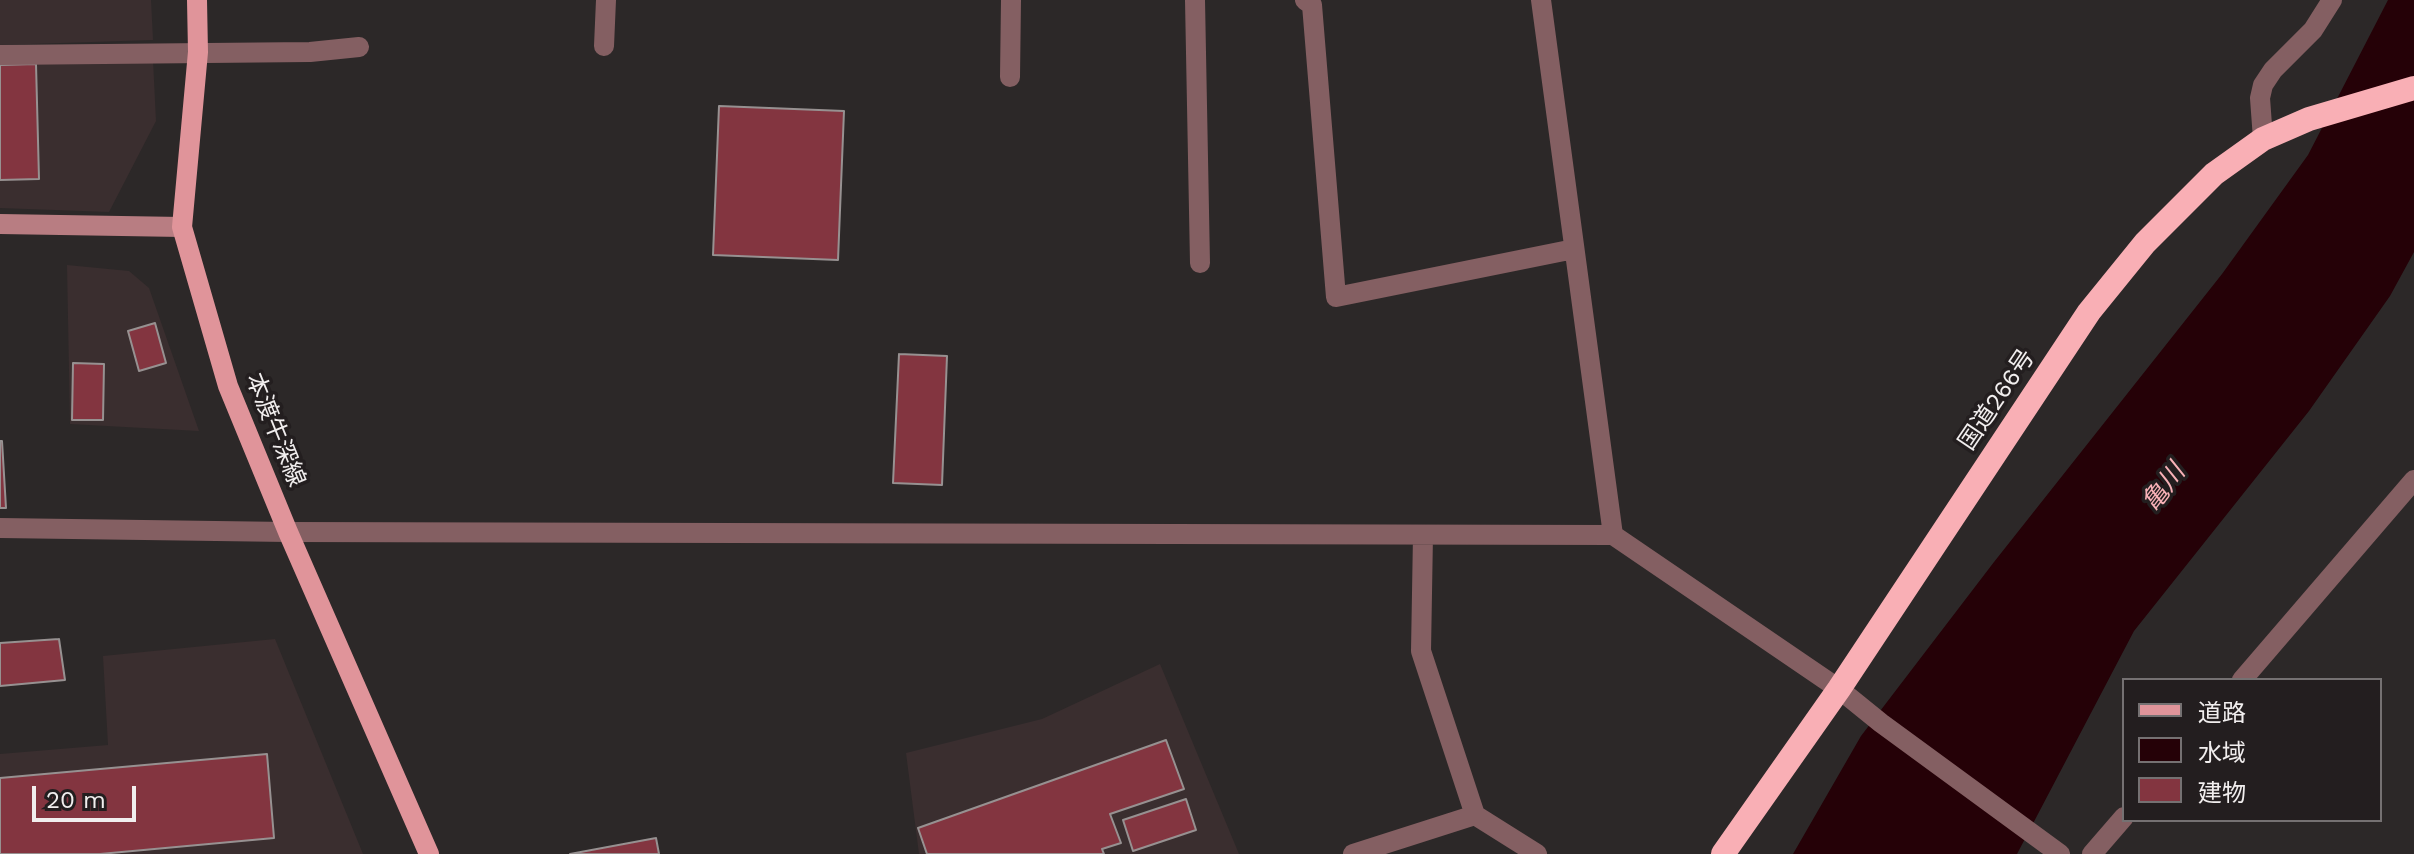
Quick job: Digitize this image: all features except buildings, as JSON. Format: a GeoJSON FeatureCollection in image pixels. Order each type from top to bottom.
{"type":"FeatureCollection","features":[{"type":"Feature","properties":{"kind":"highway","name":"国道266号"},"geometry":{"type":"LineString","coordinates":[[1723,854],[1839,689],[2089,312],[2145,243],[2214,174],[2263,139],[2309,119],[2414,88]]}},
{"type":"Feature","properties":{"kind":"main road","name":"本渡牛深線"},"geometry":{"type":"LineString","coordinates":[[197,0],[198,52],[182,227],[228,386],[288,532],[429,854]]}},
{"type":"Feature","properties":{"kind":"street"},"geometry":{"type":"LineString","coordinates":[[604,46],[606,0]]}},
{"type":"Feature","properties":{"kind":"street"},"geometry":{"type":"LineString","coordinates":[[1010,77],[1011,0]]}},
{"type":"Feature","properties":{"kind":"street"},"geometry":{"type":"LineString","coordinates":[[1195,0],[1200,263]]}},
{"type":"Feature","properties":{"kind":"street"},"geometry":{"type":"LineString","coordinates":[[1305,0],[1312,5],[1336,297],[1574,249]]}},
{"type":"Feature","properties":{"kind":"street"},"geometry":{"type":"LineString","coordinates":[[1541,0],[1613,535]]}},
{"type":"Feature","properties":{"kind":"street"},"geometry":{"type":"LineString","coordinates":[[2263,139],[2260,98],[2263,85],[2273,70],[2313,30],[2332,0]]}},
{"type":"Feature","properties":{"kind":"street"},"geometry":{"type":"LineString","coordinates":[[0,55],[310,52],[359,47]]}},
{"type":"Feature","properties":{"kind":"street"},"geometry":{"type":"LineString","coordinates":[[0,224],[182,227]]}},
{"type":"Feature","properties":{"kind":"street"},"geometry":{"type":"LineString","coordinates":[[2244,678],[2414,480]]}},
{"type":"Feature","properties":{"kind":"street"},"geometry":{"type":"LineString","coordinates":[[0,528],[288,532],[1613,535],[1839,689],[2059,854]]}},
{"type":"Feature","properties":{"kind":"street"},"geometry":{"type":"LineString","coordinates":[[1423,535],[1421,651],[1475,815],[1537,854]]}},
{"type":"Feature","properties":{"kind":"street"},"geometry":{"type":"LineString","coordinates":[[1353,854],[1475,815]]}},
{"type":"Feature","properties":{"kind":"street"},"geometry":{"type":"LineString","coordinates":[[2092,854],[2122,819]]}},
{"type":"Feature","properties":{"kind":"shaded area"},"geometry":{"type":"Polygon","coordinates":[[[0,0],[151,0],[153,40],[0,45],[0,0]]]}},
{"type":"Feature","properties":{"kind":"shaded area"},"geometry":{"type":"Polygon","coordinates":[[[153,60],[156,121],[109,212],[0,208],[0,62],[153,60]]]}},
{"type":"Feature","properties":{"kind":"shaded area"},"geometry":{"type":"Polygon","coordinates":[[[67,265],[129,271],[149,288],[199,431],[70,424],[67,265]]]}},
{"type":"Feature","properties":{"kind":"shaded area"},"geometry":{"type":"Polygon","coordinates":[[[275,639],[363,854],[0,854],[0,754],[108,745],[103,656],[275,639]]]}},
{"type":"Feature","properties":{"kind":"shaded area"},"geometry":{"type":"Polygon","coordinates":[[[1160,664],[1239,854],[919,854],[906,753],[1042,719],[1160,664]]]}},
{"type":"Feature","properties":{"kind":"water","name":"亀川"},"geometry":{"type":"Polygon","coordinates":[[[2388,0],[2414,0],[2414,252],[2390,296],[2309,411],[2134,631],[2017,854],[1793,854],[1861,736],[2222,274],[2308,155],[2388,0]]]}}]}
